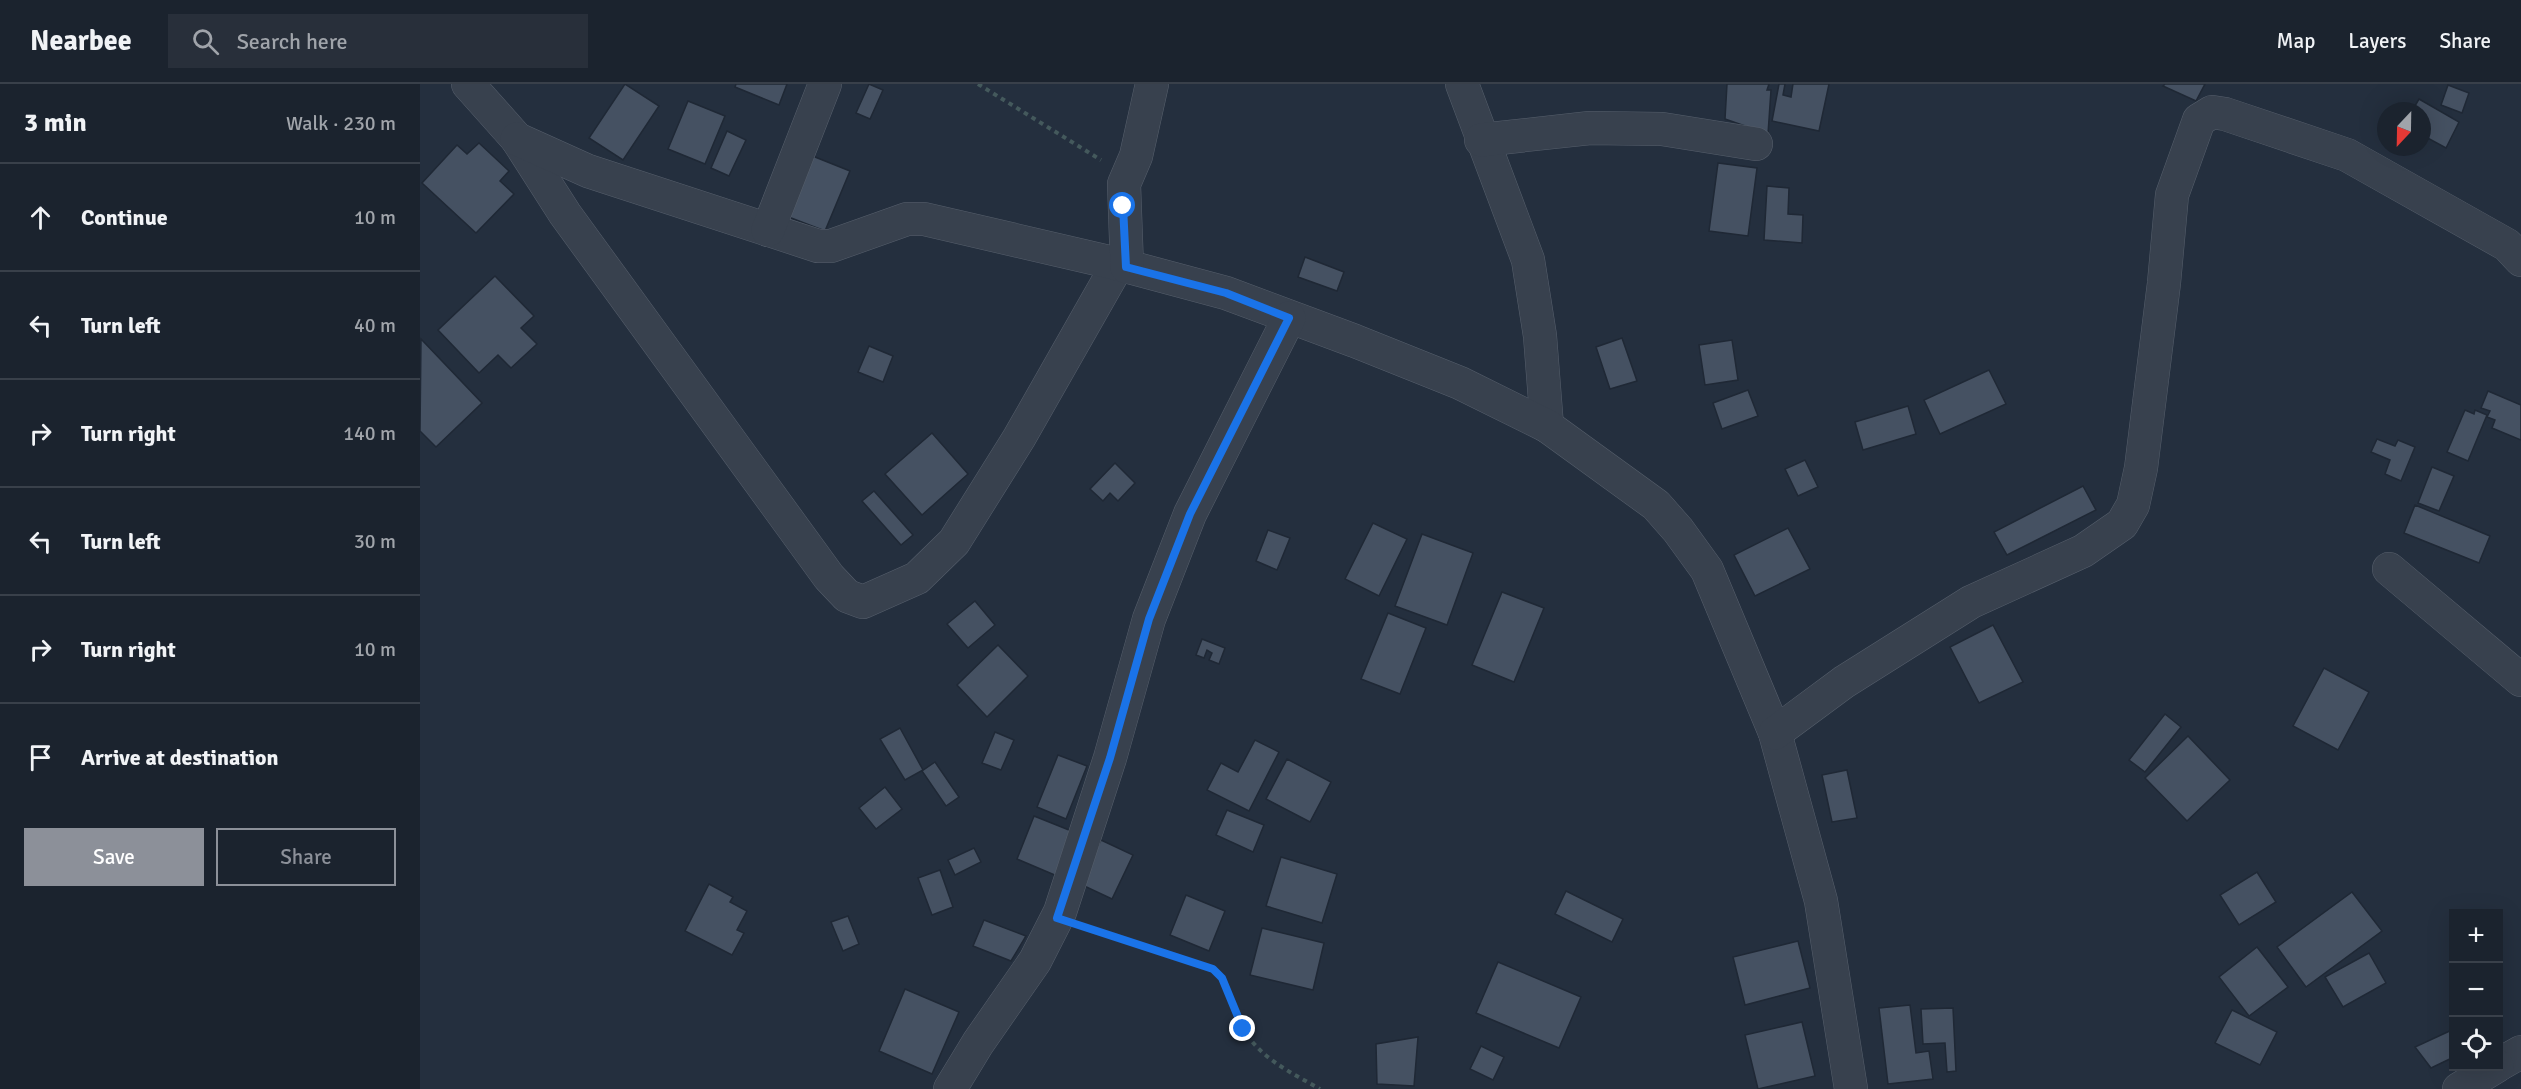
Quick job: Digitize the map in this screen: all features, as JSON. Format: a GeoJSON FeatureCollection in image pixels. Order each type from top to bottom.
{"type":"FeatureCollection","features":[{"type":"Feature","properties":{"kind":"street"},"geometry":{"type":"LineString","coordinates":[[468,84],[517,139],[565,214],[829,577],[847,596],[863,602],[917,578],[954,542],[1122,265],[1124,184],[1136,156],[1152,84]]}},
{"type":"Feature","properties":{"kind":"street"},"geometry":{"type":"LineString","coordinates":[[768,230],[825,84]]}},
{"type":"Feature","properties":{"kind":"street"},"geometry":{"type":"LineString","coordinates":[[1462,84],[1528,260],[1540,336],[1547,426]]}},
{"type":"Feature","properties":{"kind":"street"},"geometry":{"type":"LineString","coordinates":[[1775,733],[1844,682],[1971,602],[2083,551],[2122,524],[2133,505],[2141,468],[2164,283],[2172,195],[2199,120],[2212,112],[2225,114],[2347,155],[2507,245],[2521,260]]}},
{"type":"Feature","properties":{"kind":"street"},"geometry":{"type":"LineString","coordinates":[[1482,140],[1590,128],[1662,129],[1756,144]]}},
{"type":"Feature","properties":{"kind":"street"},"geometry":{"type":"LineString","coordinates":[[517,139],[588,171],[818,246],[831,246],[907,219],[924,219],[1122,265],[1226,293],[1460,383],[1547,426],[1656,505],[1678,530],[1707,570],[1775,733],[1821,902],[1851,1089]]}},
{"type":"Feature","properties":{"kind":"street"},"geometry":{"type":"LineString","coordinates":[[950,1089],[978,1043],[1035,961],[1057,918],[1110,758],[1149,619],[1161,587],[1190,514],[1289,318]]}},
{"type":"Feature","properties":{"kind":"street"},"geometry":{"type":"LineString","coordinates":[[2390,569],[2521,680]]}},
{"type":"Feature","properties":{"kind":"street"},"geometry":{"type":"LineString","coordinates":[[2503,1063],[2521,1052]]}},
{"type":"Feature","properties":{"kind":"street"},"geometry":{"type":"LineString","coordinates":[[2459,1089],[2490,1071]]}},
{"type":"Feature","properties":{"kind":"path"},"geometry":{"type":"LineString","coordinates":[[978,84],[1102,160],[1124,184]]}},
{"type":"Feature","properties":{"kind":"path"},"geometry":{"type":"LineString","coordinates":[[1057,918],[1213,969],[1222,978],[1243,1029],[1256,1047],[1270,1060],[1320,1089]]}},
{"type":"Feature","properties":{"kind":"building"},"geometry":{"type":"Polygon","coordinates":[[[625,84],[659,106],[623,160],[589,138],[625,84]]]}},
{"type":"Feature","properties":{"kind":"building"},"geometry":{"type":"Polygon","coordinates":[[[736,84],[787,84],[779,105],[735,87],[736,84]]]}},
{"type":"Feature","properties":{"kind":"building"},"geometry":{"type":"Polygon","coordinates":[[[869,84],[883,90],[870,119],[856,113],[869,84]]]}},
{"type":"Feature","properties":{"kind":"building"},"geometry":{"type":"Polygon","coordinates":[[[1727,84],[1769,84],[1767,90],[1771,90],[1768,134],[1725,119],[1727,84]]]}},
{"type":"Feature","properties":{"kind":"building"},"geometry":{"type":"Polygon","coordinates":[[[1779,84],[1785,84],[1783,95],[1791,97],[1793,84],[1829,84],[1819,131],[1772,121],[1779,84]]]}},
{"type":"Feature","properties":{"kind":"building"},"geometry":{"type":"Polygon","coordinates":[[[2165,84],[2205,84],[2196,101],[2163,86],[2165,84]]]}},
{"type":"Feature","properties":{"kind":"building"},"geometry":{"type":"Polygon","coordinates":[[[2448,85],[2469,93],[2462,113],[2441,105],[2448,85]]]}},
{"type":"Feature","properties":{"kind":"building"},"geometry":{"type":"Polygon","coordinates":[[[688,101],[725,116],[705,164],[668,149],[688,101]]]}},
{"type":"Feature","properties":{"kind":"building"},"geometry":{"type":"Polygon","coordinates":[[[2431,106],[2459,122],[2446,148],[2431,140],[2431,106]]]}},
{"type":"Feature","properties":{"kind":"building"},"geometry":{"type":"Polygon","coordinates":[[[727,131],[746,140],[729,176],[711,168],[727,131]]]}},
{"type":"Feature","properties":{"kind":"building"},"geometry":{"type":"Polygon","coordinates":[[[479,143],[509,171],[500,181],[514,194],[476,233],[422,183],[457,145],[467,154],[479,143]]]}},
{"type":"Feature","properties":{"kind":"building"},"geometry":{"type":"Polygon","coordinates":[[[810,155],[850,171],[825,231],[786,216],[810,155]]]}},
{"type":"Feature","properties":{"kind":"building"},"geometry":{"type":"Polygon","coordinates":[[[1718,163],[1757,168],[1748,236],[1709,231],[1718,163]]]}},
{"type":"Feature","properties":{"kind":"building"},"geometry":{"type":"Polygon","coordinates":[[[1767,186],[1789,188],[1788,214],[1803,215],[1802,243],[1764,240],[1767,186]]]}},
{"type":"Feature","properties":{"kind":"building"},"geometry":{"type":"Polygon","coordinates":[[[1305,257],[1344,272],[1337,291],[1298,277],[1305,257]]]}},
{"type":"Feature","properties":{"kind":"building"},"geometry":{"type":"Polygon","coordinates":[[[495,276],[534,316],[521,328],[537,344],[511,368],[498,355],[479,373],[438,330],[495,276]]]}},
{"type":"Feature","properties":{"kind":"building"},"geometry":{"type":"Polygon","coordinates":[[[1622,338],[1637,381],[1610,389],[1596,347],[1622,338]]]}},
{"type":"Feature","properties":{"kind":"building"},"geometry":{"type":"Polygon","coordinates":[[[421,339],[482,403],[436,447],[420,431],[421,339]]]}},
{"type":"Feature","properties":{"kind":"building"},"geometry":{"type":"Polygon","coordinates":[[[1732,340],[1738,380],[1705,385],[1699,345],[1732,340]]]}},
{"type":"Feature","properties":{"kind":"building"},"geometry":{"type":"Polygon","coordinates":[[[869,346],[893,356],[883,382],[858,372],[869,346]]]}},
{"type":"Feature","properties":{"kind":"building"},"geometry":{"type":"Polygon","coordinates":[[[1989,370],[2006,404],[1940,434],[1924,400],[1989,370]]]}},
{"type":"Feature","properties":{"kind":"building"},"geometry":{"type":"Polygon","coordinates":[[[1748,390],[1758,416],[1722,429],[1713,403],[1748,390]]]}},
{"type":"Feature","properties":{"kind":"building"},"geometry":{"type":"Polygon","coordinates":[[[2488,391],[2521,405],[2521,440],[2492,428],[2495,420],[2487,417],[2490,411],[2481,408],[2488,391]]]}},
{"type":"Feature","properties":{"kind":"building"},"geometry":{"type":"Polygon","coordinates":[[[1908,406],[1916,434],[1863,450],[1855,422],[1908,406]]]}},
{"type":"Feature","properties":{"kind":"building"},"geometry":{"type":"Polygon","coordinates":[[[2465,410],[2474,414],[2475,410],[2487,415],[2468,461],[2447,452],[2465,410]]]}},
{"type":"Feature","properties":{"kind":"building"},"geometry":{"type":"Polygon","coordinates":[[[932,433],[968,474],[922,515],[885,474],[932,433]]]}},
{"type":"Feature","properties":{"kind":"building"},"geometry":{"type":"Polygon","coordinates":[[[2377,439],[2395,446],[2398,440],[2415,447],[2401,481],[2385,474],[2390,460],[2371,452],[2377,439]]]}},
{"type":"Feature","properties":{"kind":"building"},"geometry":{"type":"Polygon","coordinates":[[[1805,460],[1818,487],[1798,496],[1785,469],[1805,460]]]}},
{"type":"Feature","properties":{"kind":"building"},"geometry":{"type":"Polygon","coordinates":[[[1115,463],[1135,483],[1118,501],[1110,493],[1103,501],[1090,489],[1115,463]]]}},
{"type":"Feature","properties":{"kind":"building"},"geometry":{"type":"Polygon","coordinates":[[[2432,467],[2454,476],[2439,511],[2418,503],[2432,467]]]}},
{"type":"Feature","properties":{"kind":"building"},"geometry":{"type":"Polygon","coordinates":[[[2083,486],[2096,510],[2007,555],[1994,532],[2083,486]]]}},
{"type":"Feature","properties":{"kind":"building"},"geometry":{"type":"Polygon","coordinates":[[[874,491],[913,535],[901,545],[862,501],[874,491]]]}},
{"type":"Feature","properties":{"kind":"building"},"geometry":{"type":"Polygon","coordinates":[[[2415,505],[2490,536],[2479,563],[2404,533],[2415,505]]]}},
{"type":"Feature","properties":{"kind":"building"},"geometry":{"type":"Polygon","coordinates":[[[1373,523],[1407,539],[1379,596],[1345,579],[1373,523]]]}},
{"type":"Feature","properties":{"kind":"building"},"geometry":{"type":"Polygon","coordinates":[[[1788,528],[1810,569],[1755,596],[1734,555],[1788,528]]]}},
{"type":"Feature","properties":{"kind":"building"},"geometry":{"type":"Polygon","coordinates":[[[1268,530],[1290,538],[1277,570],[1256,561],[1268,530]]]}},
{"type":"Feature","properties":{"kind":"building"},"geometry":{"type":"Polygon","coordinates":[[[1422,534],[1473,553],[1447,625],[1395,606],[1422,534]]]}},
{"type":"Feature","properties":{"kind":"building"},"geometry":{"type":"Polygon","coordinates":[[[1502,592],[1544,608],[1514,682],[1472,665],[1502,592]]]}},
{"type":"Feature","properties":{"kind":"building"},"geometry":{"type":"Polygon","coordinates":[[[975,601],[995,625],[968,648],[947,624],[975,601]]]}},
{"type":"Feature","properties":{"kind":"building"},"geometry":{"type":"Polygon","coordinates":[[[1388,613],[1426,628],[1400,694],[1361,679],[1388,613]]]}},
{"type":"Feature","properties":{"kind":"building"},"geometry":{"type":"Polygon","coordinates":[[[1993,625],[2023,682],[1979,703],[1950,647],[1993,625]]]}},
{"type":"Feature","properties":{"kind":"building"},"geometry":{"type":"Polygon","coordinates":[[[1202,639],[1225,648],[1219,664],[1209,660],[1212,653],[1207,650],[1204,658],[1196,655],[1202,639]]]}},
{"type":"Feature","properties":{"kind":"building"},"geometry":{"type":"Polygon","coordinates":[[[998,645],[1028,676],[987,717],[957,685],[998,645]]]}},
{"type":"Feature","properties":{"kind":"building"},"geometry":{"type":"Polygon","coordinates":[[[2324,668],[2369,692],[2338,750],[2293,726],[2324,668]]]}},
{"type":"Feature","properties":{"kind":"building"},"geometry":{"type":"Polygon","coordinates":[[[2165,714],[2181,727],[2145,772],[2129,760],[2165,714]]]}},
{"type":"Feature","properties":{"kind":"building"},"geometry":{"type":"Polygon","coordinates":[[[900,728],[923,770],[905,780],[880,739],[900,728]]]}},
{"type":"Feature","properties":{"kind":"building"},"geometry":{"type":"Polygon","coordinates":[[[995,732],[1014,740],[1001,770],[982,763],[995,732]]]}},
{"type":"Feature","properties":{"kind":"building"},"geometry":{"type":"Polygon","coordinates":[[[2188,736],[2230,780],[2187,821],[2145,778],[2188,736]]]}},
{"type":"Feature","properties":{"kind":"building"},"geometry":{"type":"Polygon","coordinates":[[[1255,740],[1279,752],[1249,811],[1207,790],[1221,763],[1238,772],[1255,740]]]}},
{"type":"Feature","properties":{"kind":"building"},"geometry":{"type":"Polygon","coordinates":[[[1058,755],[1087,766],[1066,819],[1037,807],[1058,755]]]}},
{"type":"Feature","properties":{"kind":"building"},"geometry":{"type":"Polygon","coordinates":[[[1287,759],[1331,782],[1310,822],[1266,799],[1287,759]]]}},
{"type":"Feature","properties":{"kind":"building"},"geometry":{"type":"Polygon","coordinates":[[[935,762],[959,797],[946,806],[922,771],[935,762]]]}},
{"type":"Feature","properties":{"kind":"building"},"geometry":{"type":"Polygon","coordinates":[[[1847,770],[1857,818],[1832,822],[1822,775],[1847,770]]]}},
{"type":"Feature","properties":{"kind":"building"},"geometry":{"type":"Polygon","coordinates":[[[885,787],[902,809],[876,829],[859,808],[885,787]]]}},
{"type":"Feature","properties":{"kind":"building"},"geometry":{"type":"Polygon","coordinates":[[[1227,810],[1264,825],[1253,852],[1216,835],[1227,810]]]}},
{"type":"Feature","properties":{"kind":"building"},"geometry":{"type":"Polygon","coordinates":[[[1034,816],[1074,832],[1057,876],[1017,859],[1034,816]]]}},
{"type":"Feature","properties":{"kind":"building"},"geometry":{"type":"Polygon","coordinates":[[[1101,840],[1133,855],[1112,899],[1080,884],[1101,840]]]}},
{"type":"Feature","properties":{"kind":"building"},"geometry":{"type":"Polygon","coordinates":[[[974,848],[981,862],[955,875],[948,860],[974,848]]]}},
{"type":"Feature","properties":{"kind":"building"},"geometry":{"type":"Polygon","coordinates":[[[1281,857],[1337,874],[1322,923],[1266,906],[1281,857]]]}},
{"type":"Feature","properties":{"kind":"building"},"geometry":{"type":"Polygon","coordinates":[[[940,870],[953,907],[932,915],[918,878],[940,870]]]}},
{"type":"Feature","properties":{"kind":"building"},"geometry":{"type":"Polygon","coordinates":[[[2257,872],[2276,902],[2239,925],[2220,895],[2257,872]]]}},
{"type":"Feature","properties":{"kind":"building"},"geometry":{"type":"Polygon","coordinates":[[[709,884],[733,897],[730,902],[747,911],[737,930],[744,933],[732,955],[685,931],[709,884]]]}},
{"type":"Feature","properties":{"kind":"building"},"geometry":{"type":"Polygon","coordinates":[[[1566,891],[1623,919],[1612,942],[1555,914],[1566,891]]]}},
{"type":"Feature","properties":{"kind":"building"},"geometry":{"type":"Polygon","coordinates":[[[2352,892],[2382,931],[2306,987],[2277,947],[2352,892]]]}},
{"type":"Feature","properties":{"kind":"building"},"geometry":{"type":"Polygon","coordinates":[[[1186,895],[1225,911],[1209,951],[1170,935],[1186,895]]]}},
{"type":"Feature","properties":{"kind":"building"},"geometry":{"type":"Polygon","coordinates":[[[848,916],[859,944],[843,951],[831,922],[848,916]]]}},
{"type":"Feature","properties":{"kind":"building"},"geometry":{"type":"Polygon","coordinates":[[[984,920],[1026,936],[1011,961],[973,946],[984,920]]]}},
{"type":"Feature","properties":{"kind":"building"},"geometry":{"type":"Polygon","coordinates":[[[1262,928],[1324,943],[1313,990],[1250,975],[1262,928]]]}},
{"type":"Feature","properties":{"kind":"building"},"geometry":{"type":"Polygon","coordinates":[[[1798,941],[1810,988],[1745,1005],[1733,957],[1798,941]]]}},
{"type":"Feature","properties":{"kind":"building"},"geometry":{"type":"Polygon","coordinates":[[[2257,947],[2288,987],[2249,1016],[2219,977],[2257,947]]]}},
{"type":"Feature","properties":{"kind":"building"},"geometry":{"type":"Polygon","coordinates":[[[2369,953],[2386,983],[2343,1007],[2325,977],[2369,953]]]}},
{"type":"Feature","properties":{"kind":"building"},"geometry":{"type":"Polygon","coordinates":[[[1498,962],[1581,997],[1559,1048],[1476,1013],[1498,962]]]}},
{"type":"Feature","properties":{"kind":"building"},"geometry":{"type":"Polygon","coordinates":[[[905,989],[959,1012],[932,1074],[879,1051],[905,989]]]}},
{"type":"Feature","properties":{"kind":"building"},"geometry":{"type":"Polygon","coordinates":[[[1910,1005],[1916,1053],[1929,1051],[1933,1079],[1888,1084],[1879,1008],[1910,1005]]]}},
{"type":"Feature","properties":{"kind":"building"},"geometry":{"type":"Polygon","coordinates":[[[1953,1008],[1956,1071],[1947,1072],[1945,1043],[1923,1044],[1921,1009],[1953,1008]]]}},
{"type":"Feature","properties":{"kind":"building"},"geometry":{"type":"Polygon","coordinates":[[[2232,1010],[2277,1032],[2260,1065],[2215,1043],[2232,1010]]]}},
{"type":"Feature","properties":{"kind":"building"},"geometry":{"type":"Polygon","coordinates":[[[1802,1022],[1815,1076],[1758,1089],[1745,1035],[1802,1022]]]}},
{"type":"Feature","properties":{"kind":"building"},"geometry":{"type":"Polygon","coordinates":[[[2449,1031],[2449,1059],[2431,1068],[2415,1047],[2449,1031]]]}},
{"type":"Feature","properties":{"kind":"building"},"geometry":{"type":"Polygon","coordinates":[[[1418,1037],[1414,1086],[1377,1084],[1376,1044],[1418,1037]]]}},
{"type":"Feature","properties":{"kind":"building"},"geometry":{"type":"Polygon","coordinates":[[[1481,1046],[1504,1057],[1493,1080],[1470,1069],[1481,1046]]]}},
{"type":"Feature","properties":{"kind":"route"},"geometry":{"type":"LineString","coordinates":[[1123,206],[1126,267],[1226,293],[1289,318],[1190,514],[1149,619],[1110,758],[1057,918],[1208,966],[1222,978],[1243,1029]]}}]}
